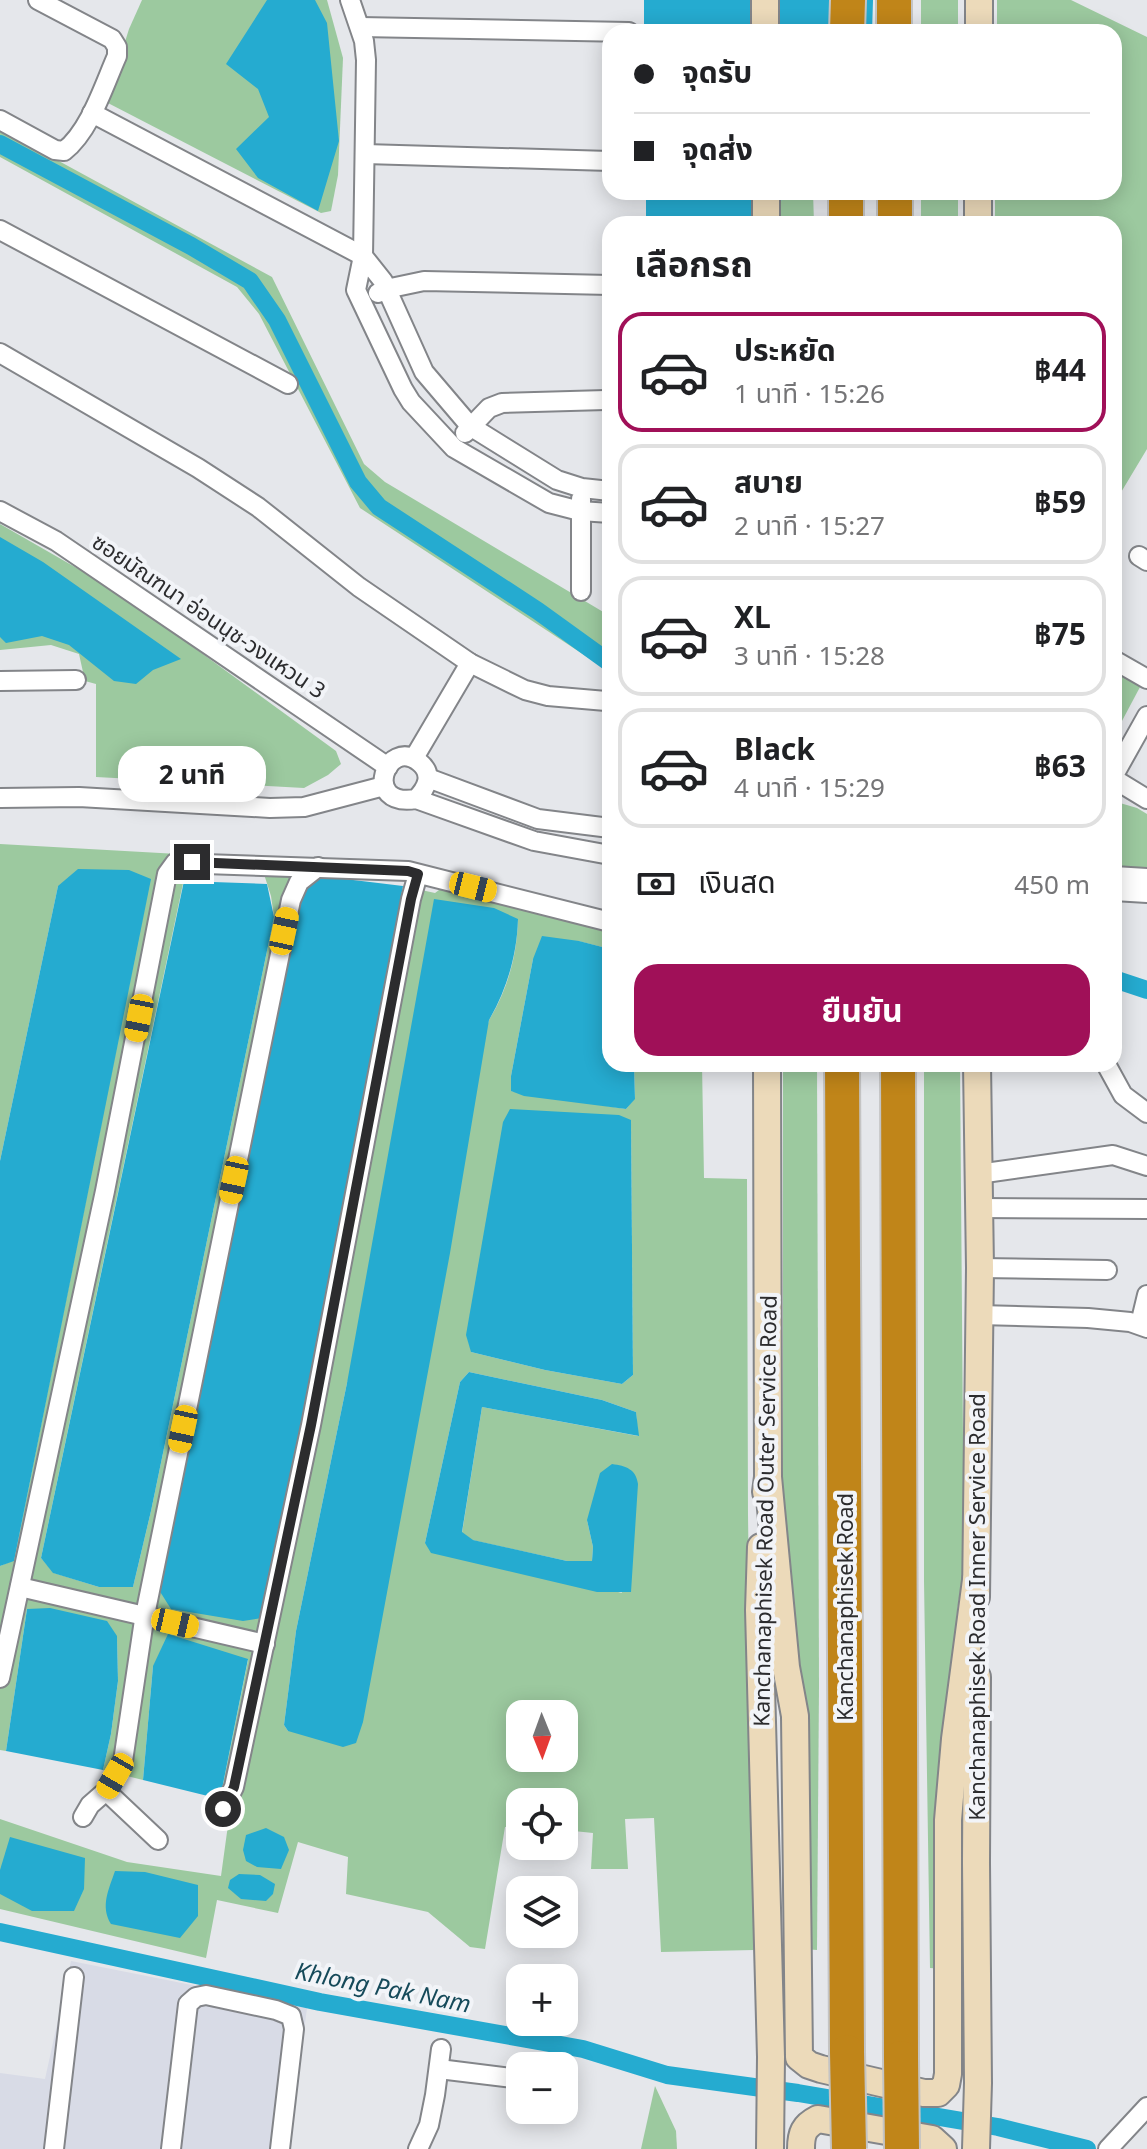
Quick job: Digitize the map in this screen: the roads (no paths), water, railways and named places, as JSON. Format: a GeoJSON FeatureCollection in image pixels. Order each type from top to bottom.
{"type":"FeatureCollection","features":[{"type":"Feature","properties":{"kind":"highway"},"geometry":{"type":"LineString","coordinates":[[847,24],[848,0]]}},
{"type":"Feature","properties":{"kind":"highway"},"geometry":{"type":"LineString","coordinates":[[894,0],[894,24]]}},
{"type":"Feature","properties":{"kind":"highway","name":"Kanchanaphisek Road"},"geometry":{"type":"LineString","coordinates":[[842,1072],[849,2149]]}},
{"type":"Feature","properties":{"kind":"highway"},"geometry":{"type":"LineString","coordinates":[[898,1072],[902,2149]]}},
{"type":"Feature","properties":{"kind":"main road"},"geometry":{"type":"LineString","coordinates":[[765,0],[765,24]]}},
{"type":"Feature","properties":{"kind":"main road"},"geometry":{"type":"LineString","coordinates":[[979,0],[979,24]]}},
{"type":"Feature","properties":{"kind":"main road","name":"Kanchanaphisek Road Outer Service Road"},"geometry":{"type":"LineString","coordinates":[[767,1072],[768,1477],[762,1526],[759,1610],[771,2057],[770,2146]]}},
{"type":"Feature","properties":{"kind":"main road","name":"Kanchanaphisek Road Inner Service Road"},"geometry":{"type":"LineString","coordinates":[[976,2149],[976,1580],[980,1268],[977,1072]]}},
{"type":"Feature","properties":{"kind":"main road"},"geometry":{"type":"LineString","coordinates":[[768,1477],[786,1667],[795,1716],[799,2057],[821,2069],[924,2093],[938,2093],[946,2085],[948,2074],[948,1820],[955,1739],[976,1580]]}},
{"type":"Feature","properties":{"kind":"main road"},"geometry":{"type":"LineString","coordinates":[[761,1718],[771,1701],[782,1699],[789,1703],[795,1716]]}},
{"type":"Feature","properties":{"kind":"main road"},"geometry":{"type":"LineString","coordinates":[[801,2149],[801,2138],[808,2124],[818,2119],[932,2139],[943,2149]]}},
{"type":"Feature","properties":{"kind":"street"},"geometry":{"type":"LineString","coordinates":[[0,120],[62,152],[73,143],[92,113],[117,56],[116,43],[112,39],[38,0]]}},
{"type":"Feature","properties":{"kind":"street"},"geometry":{"type":"LineString","coordinates":[[350,0],[360,27],[366,60],[363,256],[356,287],[407,397],[454,448],[549,503],[580,511],[602,512]]}},
{"type":"Feature","properties":{"kind":"street"},"geometry":{"type":"LineString","coordinates":[[360,27],[602,31]]}},
{"type":"Feature","properties":{"kind":"street"},"geometry":{"type":"LineString","coordinates":[[92,113],[363,256],[381,278],[424,372],[470,426],[557,480],[602,490]]}},
{"type":"Feature","properties":{"kind":"street"},"geometry":{"type":"LineString","coordinates":[[365,154],[602,161]]}},
{"type":"Feature","properties":{"kind":"street"},"geometry":{"type":"LineString","coordinates":[[0,230],[288,384]]}},
{"type":"Feature","properties":{"kind":"street"},"geometry":{"type":"LineString","coordinates":[[361,301],[386,289],[424,281],[602,285]]}},
{"type":"Feature","properties":{"kind":"street"},"geometry":{"type":"LineString","coordinates":[[0,353],[198,468],[258,507],[359,587],[470,663],[525,690],[548,696],[602,701]]}},
{"type":"Feature","properties":{"kind":"street"},"geometry":{"type":"LineString","coordinates":[[454,448],[470,426],[489,408],[502,403],[602,400]]}},
{"type":"Feature","properties":{"kind":"street"},"geometry":{"type":"LineString","coordinates":[[581,591],[582,488]]}},
{"type":"Feature","properties":{"kind":"street","name":"ซอยมัณฑนา อ่อนนุช-วงแหวน 3"},"geometry":{"type":"LineString","coordinates":[[0,511],[56,541],[388,767]]}},
{"type":"Feature","properties":{"kind":"street"},"geometry":{"type":"LineString","coordinates":[[414,758],[470,663]]}},
{"type":"Feature","properties":{"kind":"street"},"geometry":{"type":"LineString","coordinates":[[1122,665],[1147,679]]}},
{"type":"Feature","properties":{"kind":"street"},"geometry":{"type":"LineString","coordinates":[[0,681],[76,680]]}},
{"type":"Feature","properties":{"kind":"street"},"geometry":{"type":"LineString","coordinates":[[1122,762],[1147,716]]}},
{"type":"Feature","properties":{"kind":"street"},"geometry":{"type":"LineString","coordinates":[[416,799],[425,790],[428,778],[424,766],[414,758],[401,757],[390,762],[383,773],[384,786],[391,796],[403,801],[416,799],[534,841],[602,854]]}},
{"type":"Feature","properties":{"kind":"street"},"geometry":{"type":"LineString","coordinates":[[428,778],[538,819],[602,827]]}},
{"type":"Feature","properties":{"kind":"street"},"geometry":{"type":"LineString","coordinates":[[1122,782],[1147,799]]}},
{"type":"Feature","properties":{"kind":"street"},"geometry":{"type":"LineString","coordinates":[[0,798],[79,797],[270,808],[304,807],[384,786]]}},
{"type":"Feature","properties":{"kind":"street"},"geometry":{"type":"LineString","coordinates":[[0,1678],[105,1191],[167,874],[175,863],[408,871],[602,920]]}},
{"type":"Feature","properties":{"kind":"street"},"geometry":{"type":"LineString","coordinates":[[83,1817],[90,1805],[106,1791],[123,1761],[145,1616],[291,900],[299,882],[318,867]]}},
{"type":"Feature","properties":{"kind":"street"},"geometry":{"type":"LineString","coordinates":[[223,1809],[234,1787],[311,1425],[418,874]]}},
{"type":"Feature","properties":{"kind":"street"},"geometry":{"type":"LineString","coordinates":[[1122,876],[1147,878]]}},
{"type":"Feature","properties":{"kind":"street"},"geometry":{"type":"LineString","coordinates":[[1122,891],[1147,893]]}},
{"type":"Feature","properties":{"kind":"street"},"geometry":{"type":"LineString","coordinates":[[1110,1072],[1123,1095],[1147,1113]]}},
{"type":"Feature","properties":{"kind":"street"},"geometry":{"type":"LineString","coordinates":[[978,1174],[1113,1155],[1147,1166]]}},
{"type":"Feature","properties":{"kind":"street"},"geometry":{"type":"LineString","coordinates":[[978,1208],[1147,1209]]}},
{"type":"Feature","properties":{"kind":"street"},"geometry":{"type":"LineString","coordinates":[[980,1268],[1107,1270]]}},
{"type":"Feature","properties":{"kind":"street"},"geometry":{"type":"LineString","coordinates":[[979,1315],[1088,1318],[1144,1326],[1147,1295]]}},
{"type":"Feature","properties":{"kind":"street"},"geometry":{"type":"LineString","coordinates":[[20,1587],[265,1644]]}},
{"type":"Feature","properties":{"kind":"street"},"geometry":{"type":"LineString","coordinates":[[106,1791],[158,1840]]}},
{"type":"Feature","properties":{"kind":"street"},"geometry":{"type":"LineString","coordinates":[[54,2149],[74,1977]]}},
{"type":"Feature","properties":{"kind":"street"},"geometry":{"type":"LineString","coordinates":[[171,2149],[188,2004],[196,1997],[206,1995],[291,2016],[294,2029],[280,2149]]}},
{"type":"Feature","properties":{"kind":"street"},"geometry":{"type":"LineString","coordinates":[[418,2149],[429,2125],[441,2049]]}},
{"type":"Feature","properties":{"kind":"street"},"geometry":{"type":"LineString","coordinates":[[439,2069],[506,2077]]}},
{"type":"Feature","properties":{"kind":"street"},"geometry":{"type":"LineString","coordinates":[[1113,2144],[1147,2107]]}},
{"type":"Feature","properties":{"kind":"water"},"geometry":{"type":"Polygon","coordinates":[[[267,0],[315,0],[327,23],[339,141],[318,211],[258,178],[236,149],[269,117],[258,89],[226,64],[267,0]]]}},
{"type":"Feature","properties":{"kind":"water"},"geometry":{"type":"Polygon","coordinates":[[[644,0],[873,0],[872,24],[644,24],[644,0]]]}},
{"type":"Feature","properties":{"kind":"water"},"geometry":{"type":"Polygon","coordinates":[[[646,200],[782,200],[772,216],[646,216],[646,200]]]}},
{"type":"Feature","properties":{"kind":"water"},"geometry":{"type":"Polygon","coordinates":[[[0,537],[43,562],[181,659],[153,670],[136,684],[114,681],[69,645],[42,636],[6,643],[0,637],[0,537]]]}},
{"type":"Feature","properties":{"kind":"water"},"geometry":{"type":"Polygon","coordinates":[[[78,869],[129,870],[151,879],[14,1561],[0,1566],[0,1161],[58,886],[78,869]]]}},
{"type":"Feature","properties":{"kind":"water"},"geometry":{"type":"Polygon","coordinates":[[[320,876],[403,886],[262,1618],[243,1621],[171,1609],[159,1590],[289,949],[305,886],[320,876]]]}},
{"type":"Feature","properties":{"kind":"water"},"geometry":{"type":"Polygon","coordinates":[[[184,881],[267,884],[274,917],[133,1587],[99,1587],[53,1573],[41,1558],[184,881]]]}},
{"type":"Feature","properties":{"kind":"water"},"geometry":{"type":"Polygon","coordinates":[[[434,899],[494,908],[518,919],[516,946],[501,996],[489,1020],[450,1253],[363,1722],[356,1743],[343,1747],[288,1731],[284,1725],[296,1631],[347,1383],[434,899]]]}},
{"type":"Feature","properties":{"kind":"water"},"geometry":{"type":"Polygon","coordinates":[[[542,936],[602,947],[602,1072],[634,1072],[635,1099],[626,1109],[524,1096],[511,1091],[511,1076],[533,959],[542,936]]]}},
{"type":"Feature","properties":{"kind":"water"},"geometry":{"type":"Polygon","coordinates":[[[510,1109],[619,1115],[631,1120],[633,1375],[622,1384],[471,1352],[466,1335],[503,1122],[510,1109]]]}},
{"type":"Feature","properties":{"kind":"water"},"geometry":{"type":"Polygon","coordinates":[[[469,1372],[602,1400],[636,1412],[639,1436],[482,1407],[462,1532],[473,1540],[567,1561],[592,1561],[593,1547],[587,1520],[600,1473],[612,1464],[626,1467],[633,1472],[638,1484],[631,1592],[597,1592],[431,1553],[425,1543],[460,1382],[469,1372]]]}},
{"type":"Feature","properties":{"kind":"water"},"geometry":{"type":"Polygon","coordinates":[[[50,1608],[107,1621],[117,1636],[118,1681],[103,1770],[6,1751],[27,1609],[50,1608]]]}},
{"type":"Feature","properties":{"kind":"water"},"geometry":{"type":"Polygon","coordinates":[[[168,1634],[248,1659],[220,1799],[143,1780],[153,1666],[168,1634]]]}},
{"type":"Feature","properties":{"kind":"water"},"geometry":{"type":"Polygon","coordinates":[[[266,1828],[284,1837],[289,1850],[281,1869],[257,1867],[246,1861],[243,1850],[246,1835],[266,1828]]]}},
{"type":"Feature","properties":{"kind":"water"},"geometry":{"type":"Polygon","coordinates":[[[10,1837],[85,1858],[84,1889],[74,1911],[32,1911],[0,1894],[0,1870],[10,1837]]]}},
{"type":"Feature","properties":{"kind":"water"},"geometry":{"type":"Polygon","coordinates":[[[115,1871],[145,1872],[198,1885],[198,1916],[180,1938],[111,1924],[106,1904],[115,1871]]]}},
{"type":"Feature","properties":{"kind":"water"},"geometry":{"type":"Polygon","coordinates":[[[239,1874],[260,1875],[275,1884],[273,1894],[266,1901],[241,1899],[228,1888],[230,1880],[239,1874]]]}},
{"type":"Feature","properties":{"kind":"waterway"},"geometry":{"type":"LineString","coordinates":[[0,144],[250,281],[277,320],[358,482],[379,507],[538,611],[602,657]]}},
{"type":"Feature","properties":{"kind":"waterway"},"geometry":{"type":"LineString","coordinates":[[1122,982],[1147,990]]}},
{"type":"Feature","properties":{"kind":"waterway","name":"Khlong Pak Nam"},"geometry":{"type":"LineString","coordinates":[[0,1932],[320,2002],[583,2049],[667,2075],[798,2093],[998,2127],[1087,2149]]}}]}
